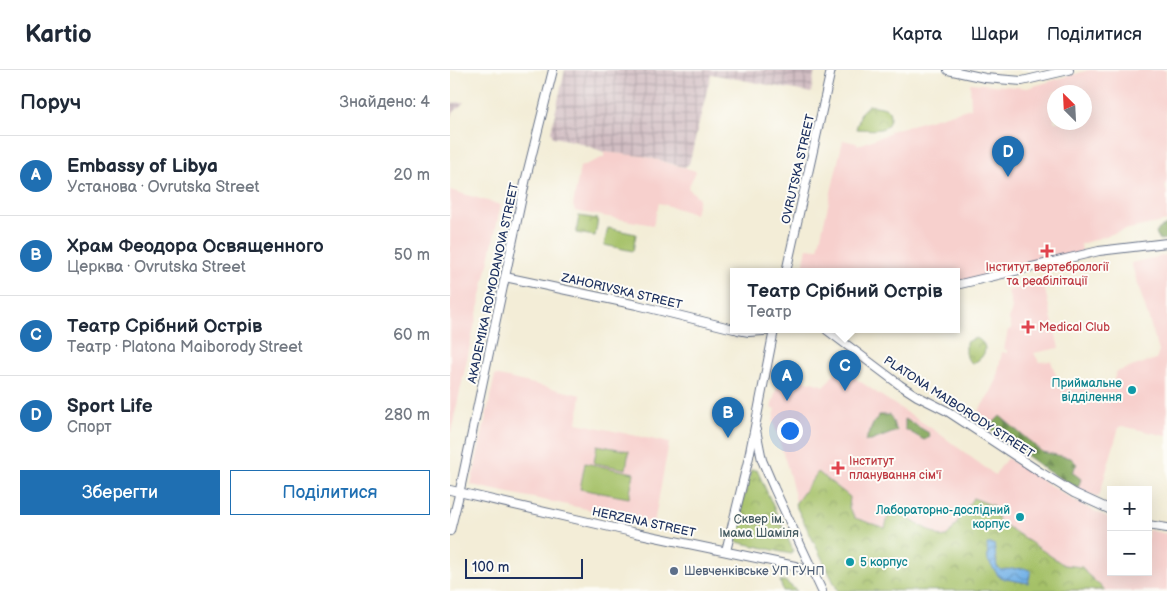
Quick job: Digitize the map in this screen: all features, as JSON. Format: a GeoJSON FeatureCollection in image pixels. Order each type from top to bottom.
{"type":"FeatureCollection","features":[{"type":"Feature","properties":{"kind":"street","name":"AKADEMIKA ROMODANOVA STREET"},"geometry":{"type":"LineString","coordinates":[[450,532],[526,178],[553,70]]}},
{"type":"Feature","properties":{"kind":"street","name":"OVRUTSKA STREET"},"geometry":{"type":"LineString","coordinates":[[787,268],[831,70]]}},
{"type":"Feature","properties":{"kind":"street"},"geometry":{"type":"LineString","coordinates":[[948,70],[985,78],[1022,81],[1069,70]]}},
{"type":"Feature","properties":{"kind":"street"},"geometry":{"type":"LineString","coordinates":[[960,284],[1099,251],[1167,244]]}},
{"type":"Feature","properties":{"kind":"street","name":"ZAHORIVSKA STREET"},"geometry":{"type":"LineString","coordinates":[[505,277],[637,305],[730,328]]}},
{"type":"Feature","properties":{"kind":"street"},"geometry":{"type":"LineString","coordinates":[[726,551],[749,457],[774,333]]}},
{"type":"Feature","properties":{"kind":"street","name":"PLATONA MAIBORODY STREET"},"geometry":{"type":"LineString","coordinates":[[831,333],[917,396],[982,432],[1074,493],[1107,508]]}},
{"type":"Feature","properties":{"kind":"street"},"geometry":{"type":"LineString","coordinates":[[755,421],[762,460],[820,589]]}},
{"type":"Feature","properties":{"kind":"street","name":"HERZENA STREET"},"geometry":{"type":"LineString","coordinates":[[450,490],[636,533],[795,566],[813,573]]}},
{"type":"Feature","properties":{"kind":"street"},"geometry":{"type":"LineString","coordinates":[[1152,526],[1167,528]]}},
{"type":"Feature","properties":{"kind":"shaded area"},"geometry":{"type":"Polygon","coordinates":[[[565,70],[815,70],[811,93],[711,74],[689,164],[684,167],[643,156],[604,152],[577,142],[553,137],[551,132],[565,70]]]}},
{"type":"Feature","properties":{"kind":"shaded area"},"geometry":{"type":"Polygon","coordinates":[[[1089,70],[1166,70],[1167,185],[1165,186],[1167,193],[1167,221],[1124,230],[1081,244],[1082,252],[960,282],[960,268],[803,268],[807,248],[818,249],[843,140],[859,145],[890,133],[890,131],[971,108],[970,83],[1027,88],[1089,70]]]}},
{"type":"Feature","properties":{"kind":"shaded area"},"geometry":{"type":"Polygon","coordinates":[[[464,102],[450,116],[450,103],[464,102]]]}},
{"type":"Feature","properties":{"kind":"shaded area"},"geometry":{"type":"Polygon","coordinates":[[[604,152],[643,156],[696,171],[688,188],[699,198],[695,214],[659,203],[653,225],[575,211],[573,206],[580,167],[604,157],[604,152]]]}},
{"type":"Feature","properties":{"kind":"shaded area"},"geometry":{"type":"Polygon","coordinates":[[[450,190],[501,205],[451,432],[450,432],[450,190]]]}},
{"type":"Feature","properties":{"kind":"shaded area"},"geometry":{"type":"Polygon","coordinates":[[[1167,255],[1167,436],[1122,426],[1119,427],[1099,497],[1049,472],[974,418],[998,377],[1002,352],[1007,353],[1007,350],[1004,349],[1008,330],[1012,329],[1009,319],[1012,308],[1008,291],[1043,282],[1059,348],[1034,353],[1039,362],[1051,361],[1058,381],[1098,387],[1113,383],[1116,372],[1156,359],[1159,351],[1131,263],[1167,255]]]}},
{"type":"Feature","properties":{"kind":"shaded area"},"geometry":{"type":"Polygon","coordinates":[[[839,367],[937,432],[995,475],[1007,458],[1078,503],[1107,517],[1107,576],[1152,576],[1152,531],[1167,534],[1167,591],[838,591],[795,504],[796,501],[788,469],[773,421],[776,409],[771,408],[777,387],[790,390],[801,379],[825,386],[839,367]]]}},
{"type":"Feature","properties":{"kind":"shaded area"},"geometry":{"type":"Polygon","coordinates":[[[495,375],[581,395],[577,423],[669,443],[654,523],[471,485],[495,375]]]}},
{"type":"Feature","properties":{"kind":"green space"},"geometry":{"type":"Polygon","coordinates":[[[868,105],[888,110],[890,117],[886,127],[856,129],[861,112],[868,105]]]}},
{"type":"Feature","properties":{"kind":"green space"},"geometry":{"type":"Polygon","coordinates":[[[579,216],[598,219],[595,236],[576,233],[579,216]]]}},
{"type":"Feature","properties":{"kind":"green space"},"geometry":{"type":"Polygon","coordinates":[[[1167,225],[1167,239],[1160,240],[1156,233],[1167,225]]]}},
{"type":"Feature","properties":{"kind":"green space"},"geometry":{"type":"Polygon","coordinates":[[[608,228],[636,234],[633,251],[604,245],[608,228]]]}},
{"type":"Feature","properties":{"kind":"green space"},"geometry":{"type":"Polygon","coordinates":[[[976,338],[984,344],[985,351],[981,358],[973,363],[969,361],[966,355],[966,342],[976,338]]]}},
{"type":"Feature","properties":{"kind":"green space"},"geometry":{"type":"Polygon","coordinates":[[[879,415],[890,415],[897,431],[871,441],[865,441],[874,422],[879,415]]]}},
{"type":"Feature","properties":{"kind":"green space"},"geometry":{"type":"Polygon","coordinates":[[[1000,416],[1042,452],[1071,458],[1077,464],[1072,472],[1081,479],[1078,488],[1049,472],[992,431],[991,425],[1000,416]]]}},
{"type":"Feature","properties":{"kind":"green space"},"geometry":{"type":"Polygon","coordinates":[[[905,419],[929,433],[930,437],[924,440],[905,429],[905,419]]]}},
{"type":"Feature","properties":{"kind":"green space"},"geometry":{"type":"Polygon","coordinates":[[[597,445],[629,451],[626,469],[594,463],[597,445]]]}},
{"type":"Feature","properties":{"kind":"green space"},"geometry":{"type":"Polygon","coordinates":[[[585,463],[634,473],[629,498],[580,489],[585,463]]]}},
{"type":"Feature","properties":{"kind":"green space","name":"Сквер ім. Імама Шаміля"},"geometry":{"type":"Polygon","coordinates":[[[751,470],[757,470],[793,550],[791,554],[737,542],[734,535],[751,470]]]}},
{"type":"Feature","properties":{"kind":"green space"},"geometry":{"type":"Polygon","coordinates":[[[818,472],[850,497],[849,508],[855,518],[885,528],[890,509],[943,538],[951,532],[973,498],[994,506],[999,521],[1064,565],[1082,567],[1105,590],[838,591],[795,504],[818,472]]]}},
{"type":"Feature","properties":{"kind":"green space"},"geometry":{"type":"Polygon","coordinates":[[[780,581],[785,581],[797,591],[783,591],[780,581]]]}},
{"type":"Feature","properties":{"kind":"water"},"geometry":{"type":"Polygon","coordinates":[[[987,544],[994,544],[997,567],[1001,570],[1024,568],[1031,571],[1028,583],[1000,578],[988,561],[987,544]]]}},
{"type":"Feature","properties":{"kind":"place","name":"Sport Life"},"geometry":{"type":"Point","coordinates":[1008,177]}},
{"type":"Feature","properties":{"kind":"place","name":"Інститут вертебрології та реабілітації"},"geometry":{"type":"Point","coordinates":[1047,251]}},
{"type":"Feature","properties":{"kind":"place","name":"Medical Club"},"geometry":{"type":"Point","coordinates":[1028,327]}},
{"type":"Feature","properties":{"kind":"place","name":"Приймальне відділення"},"geometry":{"type":"Point","coordinates":[1132,390]}},
{"type":"Feature","properties":{"kind":"place","name":"Театр Срібний Острів"},"geometry":{"type":"Point","coordinates":[845,391]}},
{"type":"Feature","properties":{"kind":"place","name":"Embassy of Libya"},"geometry":{"type":"Point","coordinates":[787,401]}},
{"type":"Feature","properties":{"kind":"place","name":"Храм Феодора Освященного"},"geometry":{"type":"Point","coordinates":[728,438]}},
{"type":"Feature","properties":{"kind":"place","name":"Інститут планування сім'ї"},"geometry":{"type":"Point","coordinates":[838,468]}},
{"type":"Feature","properties":{"kind":"place","name":"Лабораторно-дослідний корпус"},"geometry":{"type":"Point","coordinates":[1020,517]}},
{"type":"Feature","properties":{"kind":"place","name":"5 корпус"},"geometry":{"type":"Point","coordinates":[850,562]}},
{"type":"Feature","properties":{"kind":"place","name":"Шевченківське УП ГУНП"},"geometry":{"type":"Point","coordinates":[674,571]}}]}
